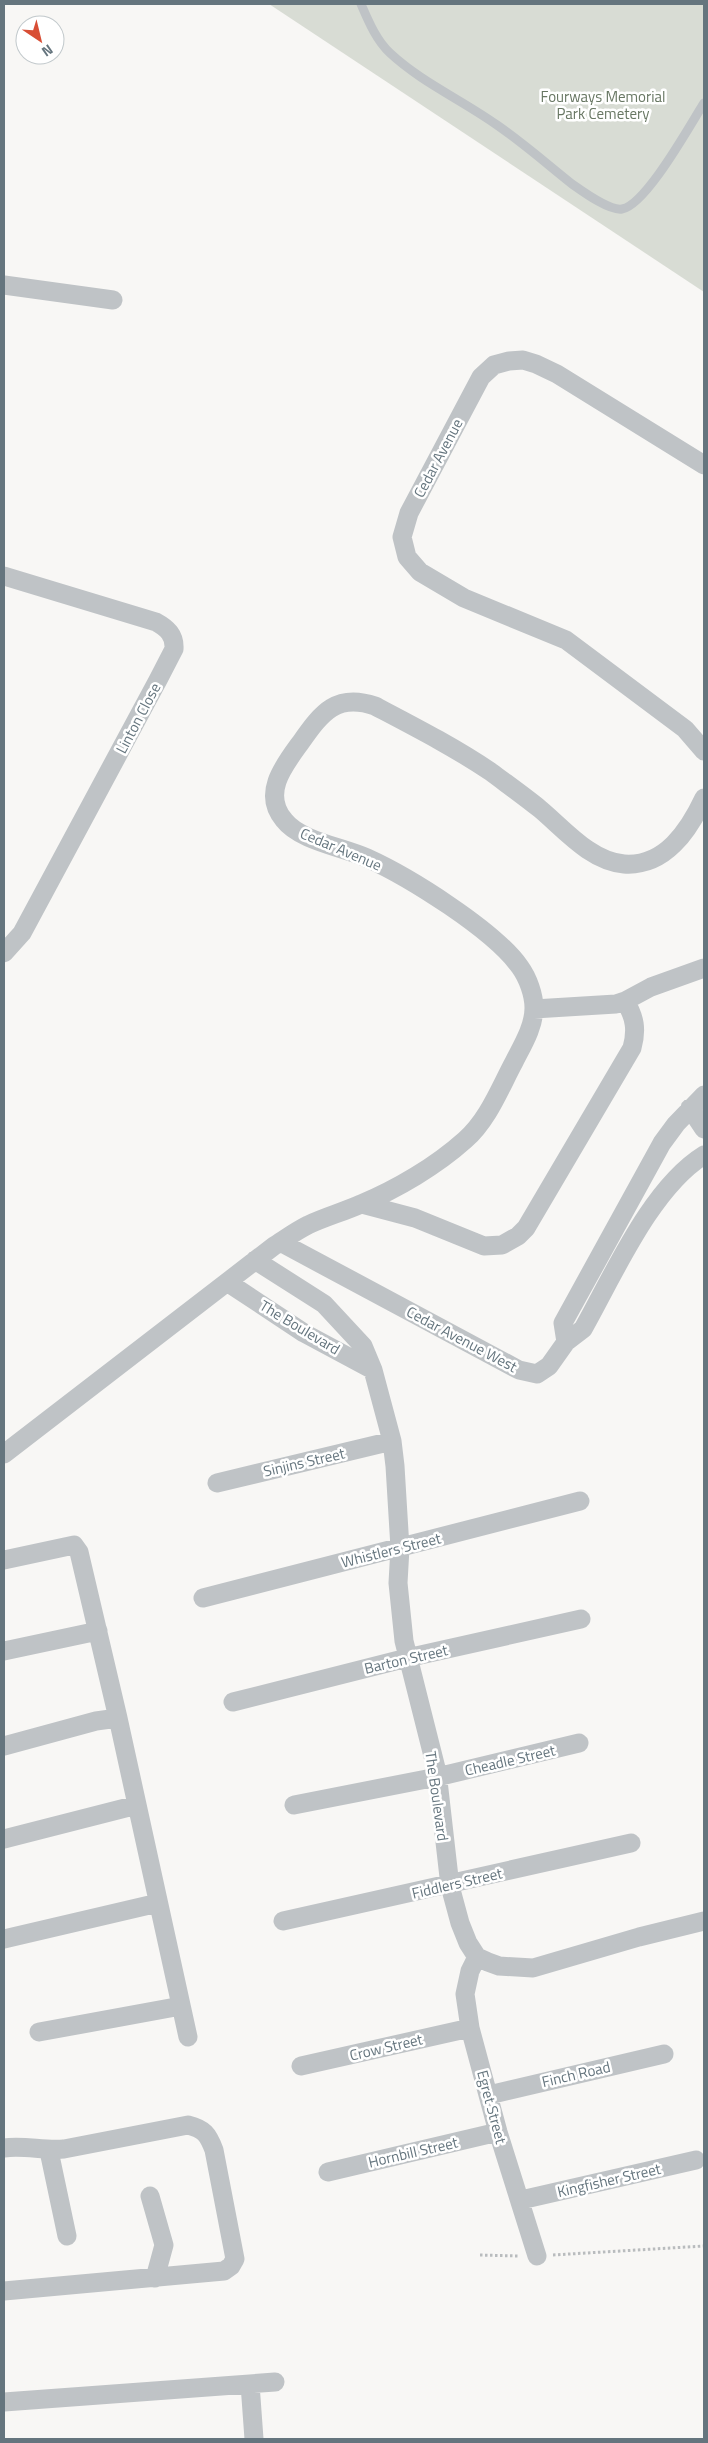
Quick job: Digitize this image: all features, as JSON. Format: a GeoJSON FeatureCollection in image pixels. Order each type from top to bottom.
{"type":"FeatureCollection","features":[{"type":"Feature","properties":{"kind":"street"},"geometry":{"type":"LineString","coordinates":[[4,286],[113,300]]}},
{"type":"Feature","properties":{"kind":"street","name":"Cedar Avenue"},"geometry":{"type":"LineString","coordinates":[[704,465],[558,374],[523,360],[509,361],[494,365],[481,377],[409,513],[402,537],[407,557],[428,578],[464,598],[566,640],[685,729],[704,751]]}},
{"type":"Feature","properties":{"kind":"street","name":"Linton Close"},"geometry":{"type":"LineString","coordinates":[[4,576],[156,622],[167,629],[174,644],[162,672],[22,933],[4,954]]}},
{"type":"Feature","properties":{"kind":"street","name":"Cedar Avenue"},"geometry":{"type":"LineString","coordinates":[[362,1204],[431,1165],[475,1130],[524,1044],[534,1010],[529,986],[521,969],[492,938],[426,890],[380,864],[301,834],[284,821],[276,807],[274,793],[276,781],[281,769],[318,718],[334,706],[350,701],[375,706],[460,752],[539,808],[590,851],[617,862],[635,864],[664,852],[684,834],[704,798]]}},
{"type":"Feature","properties":{"kind":"street"},"geometry":{"type":"LineString","coordinates":[[534,1010],[616,1004],[652,986],[704,968]]}},
{"type":"Feature","properties":{"kind":"street"},"geometry":{"type":"LineString","coordinates":[[4,1454],[255,1260],[307,1225],[362,1204],[415,1218],[484,1246],[502,1245],[518,1236],[534,1217],[632,1048],[636,1027],[625,1001]]}},
{"type":"Feature","properties":{"kind":"street"},"geometry":{"type":"LineString","coordinates":[[566,1342],[563,1323],[653,1159],[671,1130],[704,1095]]}},
{"type":"Feature","properties":{"kind":"street"},"geometry":{"type":"LineString","coordinates":[[690,1108],[704,1128]]}},
{"type":"Feature","properties":{"kind":"street","name":"Cedar Avenue West"},"geometry":{"type":"LineString","coordinates":[[280,1242],[519,1370],[530,1374],[544,1370],[566,1342],[583,1329],[651,1209],[675,1177],[688,1165],[704,1155]]}},
{"type":"Feature","properties":{"kind":"street"},"geometry":{"type":"LineString","coordinates":[[653,1159],[675,1177]]}},
{"type":"Feature","properties":{"kind":"street","name":"The Boulevard"},"geometry":{"type":"LineString","coordinates":[[255,1260],[324,1304],[362,1346],[373,1370],[392,1441],[400,1548],[399,1602],[407,1658],[438,1777],[450,1886],[460,1923],[468,1943],[477,1956]]}},
{"type":"Feature","properties":{"kind":"street","name":"The Boulevard"},"geometry":{"type":"LineString","coordinates":[[227,1282],[304,1333],[373,1370]]}},
{"type":"Feature","properties":{"kind":"street","name":"Sinjins Street"},"geometry":{"type":"LineString","coordinates":[[217,1483],[392,1441]]}},
{"type":"Feature","properties":{"kind":"street","name":"Whistlers Street"},"geometry":{"type":"LineString","coordinates":[[202,1598],[580,1501]]}},
{"type":"Feature","properties":{"kind":"street"},"geometry":{"type":"LineString","coordinates":[[4,1560],[74,1545],[79,1552],[118,1718],[188,2038]]}},
{"type":"Feature","properties":{"kind":"street","name":"Barton Street"},"geometry":{"type":"LineString","coordinates":[[233,1702],[407,1658],[581,1619]]}},
{"type":"Feature","properties":{"kind":"street"},"geometry":{"type":"LineString","coordinates":[[4,1650],[98,1631]]}},
{"type":"Feature","properties":{"kind":"street"},"geometry":{"type":"LineString","coordinates":[[4,1746],[96,1721],[118,1718]]}},
{"type":"Feature","properties":{"kind":"street","name":"Cheadle Street"},"geometry":{"type":"LineString","coordinates":[[294,1805],[438,1777],[579,1743]]}},
{"type":"Feature","properties":{"kind":"street"},"geometry":{"type":"LineString","coordinates":[[4,1839],[137,1805]]}},
{"type":"Feature","properties":{"kind":"street","name":"Fiddlers Street"},"geometry":{"type":"LineString","coordinates":[[283,1921],[450,1886],[631,1843]]}},
{"type":"Feature","properties":{"kind":"street"},"geometry":{"type":"LineString","coordinates":[[4,1939],[158,1903]]}},
{"type":"Feature","properties":{"kind":"street"},"geometry":{"type":"LineString","coordinates":[[477,1956],[499,1966],[534,1968],[639,1937],[704,1921]]}},
{"type":"Feature","properties":{"kind":"street","name":"Egret Street"},"geometry":{"type":"LineString","coordinates":[[477,1956],[470,1971],[464,1994],[470,2028],[498,2132],[538,2256]]}},
{"type":"Feature","properties":{"kind":"street"},"geometry":{"type":"LineString","coordinates":[[39,2032],[181,2006]]}},
{"type":"Feature","properties":{"kind":"street","name":"Crow Street"},"geometry":{"type":"LineString","coordinates":[[301,2066],[470,2028]]}},
{"type":"Feature","properties":{"kind":"street","name":"Finch Road"},"geometry":{"type":"LineString","coordinates":[[489,2094],[664,2054]]}},
{"type":"Feature","properties":{"kind":"street"},"geometry":{"type":"LineString","coordinates":[[4,2148],[15,2147],[49,2151],[188,2125],[201,2128],[209,2136],[214,2150],[235,2259],[231,2266],[224,2271],[4,2291]]}},
{"type":"Feature","properties":{"kind":"street","name":"Hornbill Street"},"geometry":{"type":"LineString","coordinates":[[328,2172],[498,2132]]}},
{"type":"Feature","properties":{"kind":"street"},"geometry":{"type":"LineString","coordinates":[[49,2151],[67,2236]]}},
{"type":"Feature","properties":{"kind":"street","name":"Kingfisher Street"},"geometry":{"type":"LineString","coordinates":[[521,2200],[696,2160]]}},
{"type":"Feature","properties":{"kind":"street"},"geometry":{"type":"LineString","coordinates":[[150,2196],[164,2245],[155,2278]]}},
{"type":"Feature","properties":{"kind":"street"},"geometry":{"type":"LineString","coordinates":[[4,2402],[275,2382]]}},
{"type":"Feature","properties":{"kind":"street"},"geometry":{"type":"LineString","coordinates":[[250,2384],[254,2439]]}},
{"type":"Feature","properties":{"kind":"lane"},"geometry":{"type":"LineString","coordinates":[[361,4],[372,28],[388,52],[412,70],[498,125],[577,188],[611,208],[619,210],[626,208],[641,196],[656,178],[704,103]]}},
{"type":"Feature","properties":{"kind":"path"},"geometry":{"type":"LineString","coordinates":[[480,2255],[538,2256],[704,2246]]}},
{"type":"Feature","properties":{"kind":"green space","name":"Fourways Memorial Park Cemetery"},"geometry":{"type":"Polygon","coordinates":[[[269,4],[704,4],[704,292],[269,4]]]}}]}
